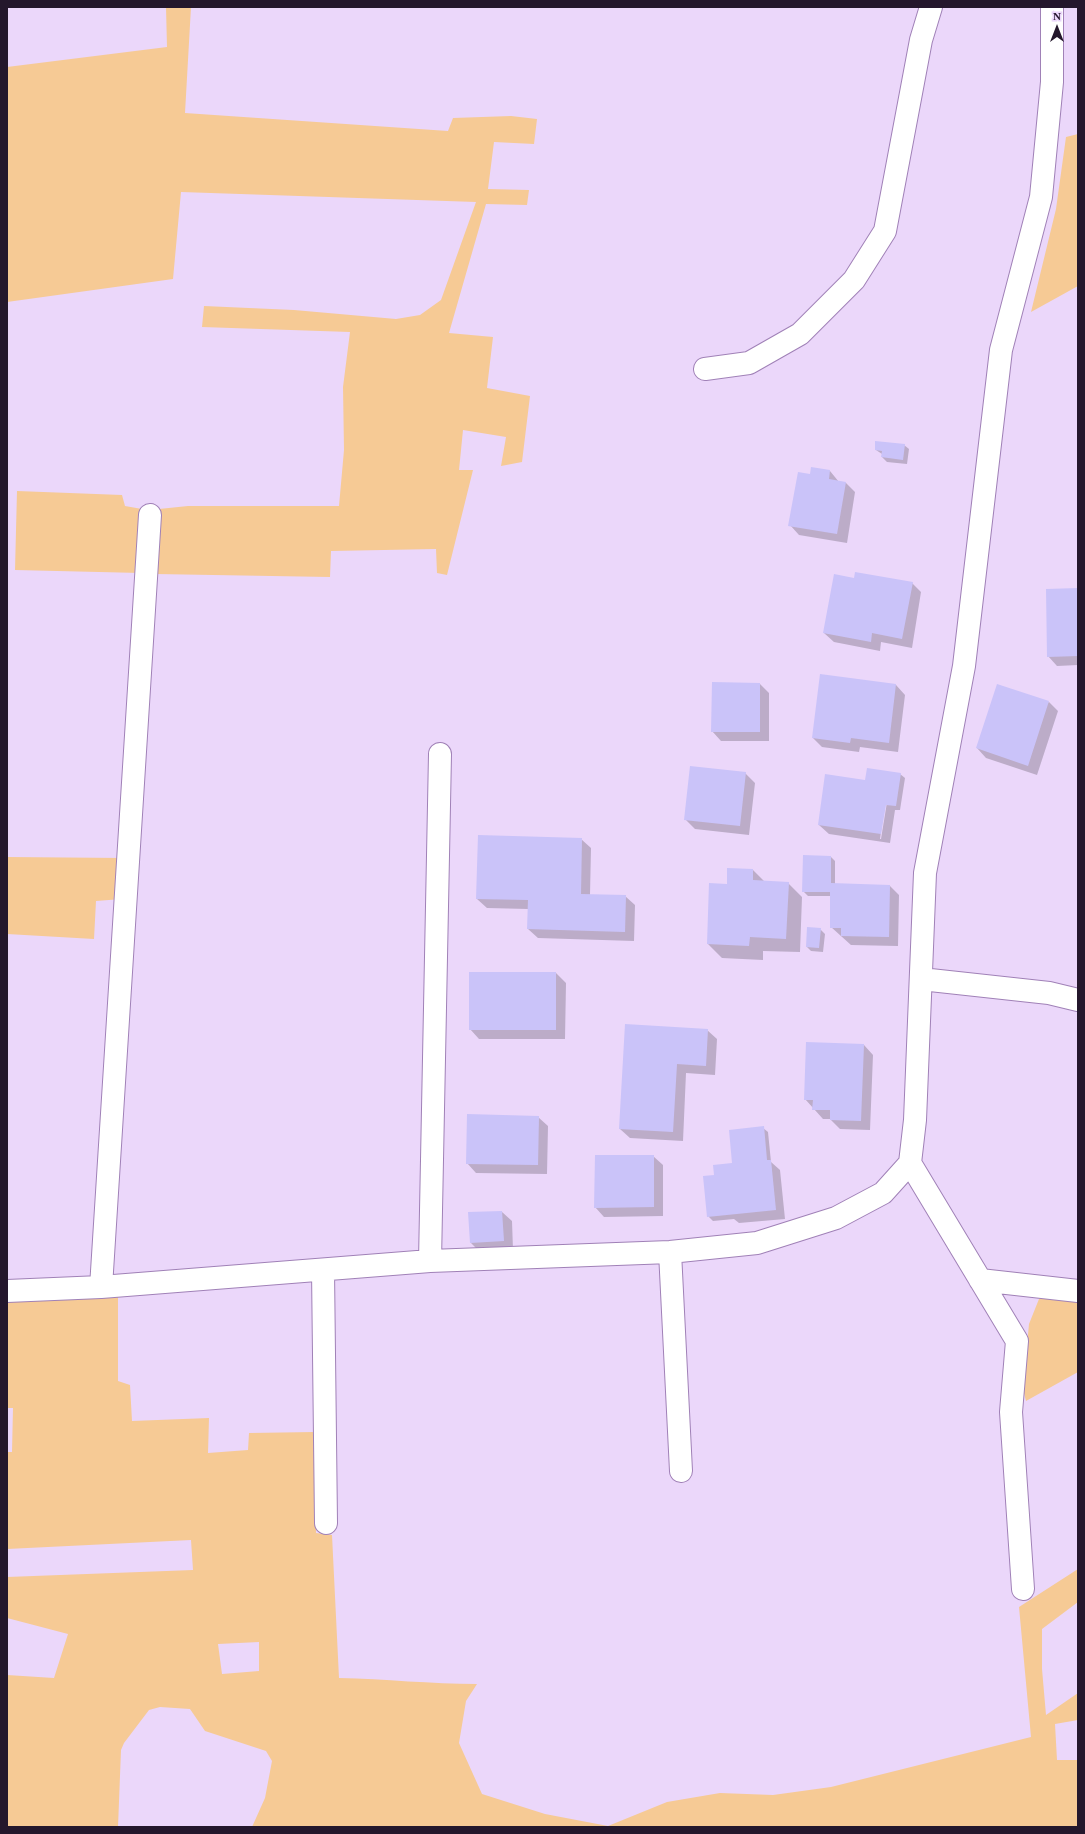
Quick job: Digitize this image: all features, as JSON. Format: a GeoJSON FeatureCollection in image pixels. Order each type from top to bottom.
{"type":"FeatureCollection","features":[{"type":"Feature","properties":{"kind":"street"},"geometry":{"type":"LineString","coordinates":[[705,369],[749,363],[800,334],[854,280],[881,238],[885,231],[921,40],[931,7]]}},
{"type":"Feature","properties":{"kind":"street"},"geometry":{"type":"LineString","coordinates":[[7,1291],[101,1287],[430,1261],[670,1252],[757,1243],[836,1218],[883,1193],[910,1163],[915,1120],[925,873],[964,666],[1001,350],[1041,197],[1052,82],[1052,7]]}},
{"type":"Feature","properties":{"kind":"street"},"geometry":{"type":"LineString","coordinates":[[101,1287],[150,515]]}},
{"type":"Feature","properties":{"kind":"street"},"geometry":{"type":"LineString","coordinates":[[430,1261],[440,754]]}},
{"type":"Feature","properties":{"kind":"street"},"geometry":{"type":"LineString","coordinates":[[921,979],[1050,993],[1078,1000]]}},
{"type":"Feature","properties":{"kind":"street"},"geometry":{"type":"LineString","coordinates":[[910,1163],[1017,1341],[1011,1412],[1023,1588]]}},
{"type":"Feature","properties":{"kind":"street"},"geometry":{"type":"LineString","coordinates":[[670,1252],[681,1470]]}},
{"type":"Feature","properties":{"kind":"street"},"geometry":{"type":"LineString","coordinates":[[323,1270],[326,1523]]}},
{"type":"Feature","properties":{"kind":"street"},"geometry":{"type":"LineString","coordinates":[[980,1280],[1078,1291]]}},
{"type":"Feature","properties":{"kind":"shaded area"},"geometry":{"type":"Polygon","coordinates":[[[166,7],[191,7],[185,113],[448,131],[453,118],[511,116],[537,119],[534,144],[494,142],[488,189],[529,190],[527,205],[486,204],[449,333],[493,337],[487,388],[530,396],[522,462],[501,466],[506,437],[463,430],[459,470],[473,470],[447,575],[437,573],[436,549],[331,551],[330,577],[155,574],[159,509],[188,506],[339,506],[344,450],[343,387],[350,332],[202,327],[204,306],[294,310],[396,319],[420,315],[441,300],[476,202],[181,192],[173,279],[7,302],[7,67],[167,47],[166,7]]]}},
{"type":"Feature","properties":{"kind":"shaded area"},"geometry":{"type":"Polygon","coordinates":[[[1078,134],[1078,286],[1031,312],[1056,209],[1066,137],[1078,134]]]}},
{"type":"Feature","properties":{"kind":"shaded area"},"geometry":{"type":"Polygon","coordinates":[[[17,491],[122,495],[125,506],[142,509],[141,573],[15,570],[17,491]]]}},
{"type":"Feature","properties":{"kind":"shaded area"},"geometry":{"type":"Polygon","coordinates":[[[7,857],[125,858],[122,899],[96,901],[94,939],[7,934],[7,857]]]}},
{"type":"Feature","properties":{"kind":"shaded area"},"geometry":{"type":"Polygon","coordinates":[[[1051,1295],[1078,1296],[1078,1372],[1026,1401],[1023,1389],[1029,1324],[1039,1299],[1051,1295]]]}},
{"type":"Feature","properties":{"kind":"shaded area"},"geometry":{"type":"Polygon","coordinates":[[[118,1297],[118,1381],[130,1385],[132,1421],[209,1418],[208,1453],[248,1450],[249,1433],[315,1432],[316,1533],[332,1535],[339,1678],[477,1684],[466,1701],[459,1743],[482,1794],[545,1814],[608,1826],[667,1802],[720,1793],[773,1795],[831,1787],[1031,1737],[1019,1607],[1078,1569],[1078,1602],[1042,1629],[1042,1669],[1046,1715],[1078,1693],[1078,1720],[1055,1724],[1057,1760],[1078,1760],[1078,1827],[252,1827],[265,1798],[272,1761],[266,1751],[205,1731],[190,1709],[160,1707],[149,1710],[124,1743],[121,1750],[118,1827],[7,1827],[7,1675],[54,1678],[68,1634],[7,1618],[7,1577],[193,1570],[191,1540],[7,1549],[7,1452],[12,1452],[13,1408],[7,1408],[7,1301],[118,1297]],[[259,1642],[218,1644],[222,1674],[259,1671],[259,1642]]]}},
{"type":"Feature","properties":{"kind":"building"},"geometry":{"type":"Polygon","coordinates":[[[875,441],[905,444],[903,460],[881,457],[882,451],[875,450],[875,441]]]}},
{"type":"Feature","properties":{"kind":"building"},"geometry":{"type":"Polygon","coordinates":[[[811,467],[830,470],[829,479],[846,482],[837,534],[788,526],[798,472],[810,474],[811,467]]]}},
{"type":"Feature","properties":{"kind":"building"},"geometry":{"type":"Polygon","coordinates":[[[855,572],[913,582],[902,639],[872,633],[871,642],[823,633],[834,574],[854,578],[855,572]]]}},
{"type":"Feature","properties":{"kind":"building"},"geometry":{"type":"Polygon","coordinates":[[[1078,588],[1078,656],[1047,657],[1046,589],[1078,588]]]}},
{"type":"Feature","properties":{"kind":"building"},"geometry":{"type":"Polygon","coordinates":[[[820,674],[896,684],[889,743],[851,738],[850,743],[812,738],[820,674]]]}},
{"type":"Feature","properties":{"kind":"building"},"geometry":{"type":"Polygon","coordinates":[[[712,682],[760,683],[760,732],[711,732],[712,682]]]}},
{"type":"Feature","properties":{"kind":"building"},"geometry":{"type":"Polygon","coordinates":[[[997,684],[1049,701],[1028,766],[976,748],[997,684]]]}},
{"type":"Feature","properties":{"kind":"building"},"geometry":{"type":"Polygon","coordinates":[[[690,766],[746,772],[740,826],[684,820],[690,766]]]}},
{"type":"Feature","properties":{"kind":"building"},"geometry":{"type":"Polygon","coordinates":[[[867,768],[901,773],[896,806],[886,805],[881,834],[818,825],[825,774],[865,780],[867,768]]]}},
{"type":"Feature","properties":{"kind":"building"},"geometry":{"type":"Polygon","coordinates":[[[478,835],[582,838],[581,894],[626,895],[625,932],[527,929],[528,900],[476,899],[478,835]]]}},
{"type":"Feature","properties":{"kind":"building"},"geometry":{"type":"Polygon","coordinates":[[[803,855],[831,856],[831,883],[890,885],[889,937],[841,936],[841,928],[830,928],[830,892],[802,892],[803,855]]]}},
{"type":"Feature","properties":{"kind":"building"},"geometry":{"type":"Polygon","coordinates":[[[727,868],[753,869],[753,880],[789,882],[786,939],[750,937],[749,946],[707,944],[709,883],[727,884],[727,868]]]}},
{"type":"Feature","properties":{"kind":"building"},"geometry":{"type":"Polygon","coordinates":[[[807,927],[821,928],[819,948],[806,947],[807,927]]]}},
{"type":"Feature","properties":{"kind":"building"},"geometry":{"type":"Polygon","coordinates":[[[469,972],[556,972],[556,1030],[469,1030],[469,972]]]}},
{"type":"Feature","properties":{"kind":"building"},"geometry":{"type":"Polygon","coordinates":[[[625,1024],[708,1029],[706,1066],[677,1064],[673,1132],[619,1129],[625,1024]]]}},
{"type":"Feature","properties":{"kind":"building"},"geometry":{"type":"Polygon","coordinates":[[[806,1042],[864,1044],[861,1121],[830,1120],[830,1110],[812,1110],[813,1100],[804,1100],[806,1042]]]}},
{"type":"Feature","properties":{"kind":"building"},"geometry":{"type":"Polygon","coordinates":[[[467,1114],[539,1116],[538,1165],[466,1164],[467,1114]]]}},
{"type":"Feature","properties":{"kind":"building"},"geometry":{"type":"Polygon","coordinates":[[[764,1126],[767,1160],[771,1160],[776,1210],[707,1217],[703,1176],[714,1175],[713,1165],[732,1163],[729,1130],[764,1126]]]}},
{"type":"Feature","properties":{"kind":"building"},"geometry":{"type":"Polygon","coordinates":[[[595,1155],[654,1155],[654,1207],[594,1208],[595,1155]]]}},
{"type":"Feature","properties":{"kind":"building"},"geometry":{"type":"Polygon","coordinates":[[[502,1211],[504,1241],[470,1243],[468,1212],[502,1211]]]}}]}
